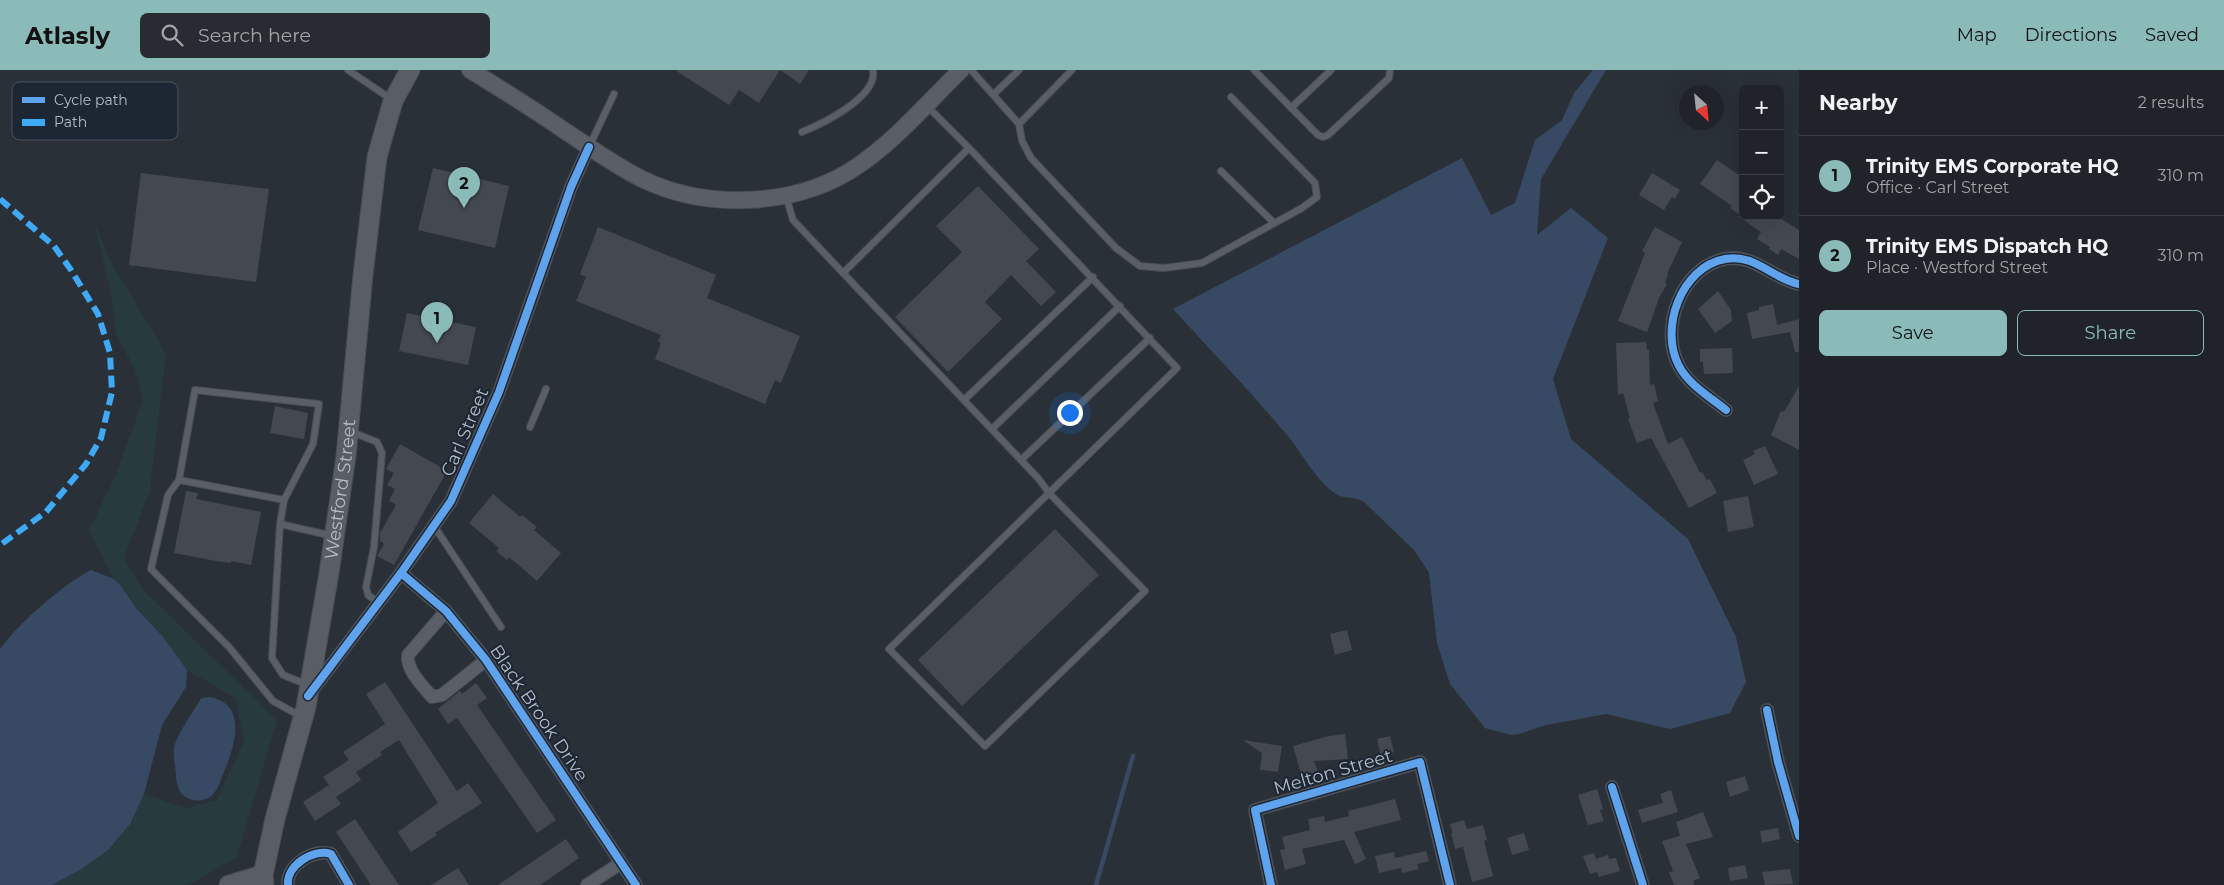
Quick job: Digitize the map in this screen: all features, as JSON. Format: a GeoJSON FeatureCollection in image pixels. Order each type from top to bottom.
{"type":"FeatureCollection","features":[{"type":"Feature","properties":{"kind":"main road","name":"Westford Street"},"geometry":{"type":"LineString","coordinates":[[229,885],[264,880],[275,819],[303,718],[334,536],[348,431],[363,274],[377,158],[393,101],[410,70]]}},
{"type":"Feature","properties":{"kind":"street"},"geometry":{"type":"LineString","coordinates":[[470,70],[642,179],[677,192],[709,198],[744,200],[786,195],[830,182],[858,166],[884,146],[961,70]]}},
{"type":"Feature","properties":{"kind":"street","name":"Carl Street"},"geometry":{"type":"LineString","coordinates":[[308,691],[401,573],[451,500],[499,392],[571,187],[589,146]]}},
{"type":"Feature","properties":{"kind":"street"},"geometry":{"type":"LineString","coordinates":[[1726,410],[1690,382],[1679,367],[1673,353],[1671,336],[1676,309],[1684,287],[1697,272],[1726,258],[1742,259],[1758,264],[1780,278],[1799,284]]}},
{"type":"Feature","properties":{"kind":"street","name":"Black Brook Drive"},"geometry":{"type":"LineString","coordinates":[[401,573],[446,611],[486,660],[636,885]]}},
{"type":"Feature","properties":{"kind":"street"},"geometry":{"type":"LineString","coordinates":[[446,611],[408,655],[407,662],[432,697],[442,695],[486,660]]}},
{"type":"Feature","properties":{"kind":"street"},"geometry":{"type":"LineString","coordinates":[[1767,710],[1778,762],[1799,836]]}},
{"type":"Feature","properties":{"kind":"street","name":"Melton Street"},"geometry":{"type":"LineString","coordinates":[[1271,885],[1255,810],[1420,762],[1450,885]]}},
{"type":"Feature","properties":{"kind":"street"},"geometry":{"type":"LineString","coordinates":[[1612,787],[1642,885]]}},
{"type":"Feature","properties":{"kind":"street"},"geometry":{"type":"LineString","coordinates":[[288,885],[291,869],[316,853],[326,852],[331,854],[349,885]]}},
{"type":"Feature","properties":{"kind":"street"},"geometry":{"type":"LineString","coordinates":[[588,885],[621,863]]}},
{"type":"Feature","properties":{"kind":"lane"},"geometry":{"type":"LineString","coordinates":[[348,70],[393,101]]}},
{"type":"Feature","properties":{"kind":"lane"},"geometry":{"type":"LineString","coordinates":[[802,132],[850,107],[867,89],[874,74],[873,70]]}},
{"type":"Feature","properties":{"kind":"lane"},"geometry":{"type":"LineString","coordinates":[[972,70],[1019,124],[1022,140],[1031,158],[1116,248],[1140,266],[1164,268],[1202,263],[1274,223],[1317,196],[1315,183],[1232,97]]}},
{"type":"Feature","properties":{"kind":"lane"},"geometry":{"type":"LineString","coordinates":[[994,94],[1019,70]]}},
{"type":"Feature","properties":{"kind":"lane"},"geometry":{"type":"LineString","coordinates":[[1019,124],[1072,70]]}},
{"type":"Feature","properties":{"kind":"lane"},"geometry":{"type":"LineString","coordinates":[[1254,70],[1318,135],[1323,137],[1328,135],[1389,78],[1390,70]]}},
{"type":"Feature","properties":{"kind":"lane"},"geometry":{"type":"LineString","coordinates":[[1260,76],[1265,70]]}},
{"type":"Feature","properties":{"kind":"lane"},"geometry":{"type":"LineString","coordinates":[[1291,108],[1331,70]]}},
{"type":"Feature","properties":{"kind":"lane"},"geometry":{"type":"LineString","coordinates":[[589,146],[614,94]]}},
{"type":"Feature","properties":{"kind":"lane"},"geometry":{"type":"LineString","coordinates":[[786,195],[793,220],[1021,460],[1049,493],[1145,591],[985,746],[889,648],[1049,493],[1177,368],[1093,277],[926,105]]}},
{"type":"Feature","properties":{"kind":"lane"},"geometry":{"type":"LineString","coordinates":[[843,272],[969,148]]}},
{"type":"Feature","properties":{"kind":"lane"},"geometry":{"type":"LineString","coordinates":[[1221,171],[1274,223]]}},
{"type":"Feature","properties":{"kind":"lane"},"geometry":{"type":"LineString","coordinates":[[964,400],[1093,277]]}},
{"type":"Feature","properties":{"kind":"lane"},"geometry":{"type":"LineString","coordinates":[[992,430],[1120,306]]}},
{"type":"Feature","properties":{"kind":"lane"},"geometry":{"type":"LineString","coordinates":[[1021,460],[1150,338]]}},
{"type":"Feature","properties":{"kind":"lane"},"geometry":{"type":"LineString","coordinates":[[530,427],[546,389]]}},
{"type":"Feature","properties":{"kind":"lane"},"geometry":{"type":"LineString","coordinates":[[303,718],[272,701],[228,647],[151,569],[168,495],[179,480],[195,390],[318,404],[313,444],[284,500],[280,524],[272,658],[283,675],[308,691]]}},
{"type":"Feature","properties":{"kind":"lane"},"geometry":{"type":"LineString","coordinates":[[348,431],[377,442],[382,453],[374,547],[366,587],[368,595],[379,602]]}},
{"type":"Feature","properties":{"kind":"lane"},"geometry":{"type":"LineString","coordinates":[[179,480],[284,500]]}},
{"type":"Feature","properties":{"kind":"lane"},"geometry":{"type":"LineString","coordinates":[[280,524],[334,536]]}},
{"type":"Feature","properties":{"kind":"lane"},"geometry":{"type":"LineString","coordinates":[[434,526],[502,627]]}},
{"type":"Feature","properties":{"kind":"green space"},"geometry":{"type":"Polygon","coordinates":[[[93,219],[111,262],[166,354],[150,490],[124,558],[142,589],[277,720],[237,857],[194,882],[184,885],[52,885],[84,867],[113,844],[129,825],[144,794],[187,808],[217,800],[244,741],[235,698],[187,670],[164,638],[136,608],[114,579],[89,530],[115,477],[143,400],[135,370],[116,333],[111,293],[93,219]]]}},
{"type":"Feature","properties":{"kind":"water"},"geometry":{"type":"Polygon","coordinates":[[[1593,70],[1606,70],[1541,179],[1537,235],[1571,208],[1608,238],[1553,379],[1571,439],[1688,539],[1736,637],[1746,682],[1730,713],[1670,729],[1606,714],[1546,725],[1511,735],[1485,728],[1450,684],[1437,643],[1429,573],[1414,550],[1364,502],[1340,496],[1322,482],[1293,442],[1173,309],[1462,158],[1491,215],[1515,203],[1535,140],[1562,120],[1574,93],[1593,70]]]}},
{"type":"Feature","properties":{"kind":"water"},"geometry":{"type":"Polygon","coordinates":[[[91,570],[114,579],[136,608],[164,638],[187,670],[186,687],[162,725],[144,794],[130,824],[108,850],[80,870],[52,885],[0,885],[0,649],[42,605],[67,585],[91,570]]]}},
{"type":"Feature","properties":{"kind":"water"},"geometry":{"type":"Polygon","coordinates":[[[210,697],[222,701],[230,708],[234,718],[234,740],[227,764],[215,792],[205,799],[193,800],[182,794],[178,786],[174,749],[175,743],[201,698],[210,697]]]}},
{"type":"Feature","properties":{"kind":"building"},"geometry":{"type":"Polygon","coordinates":[[[675,70],[780,70],[759,103],[739,90],[729,105],[675,70]]]}},
{"type":"Feature","properties":{"kind":"building"},"geometry":{"type":"Polygon","coordinates":[[[780,70],[809,70],[800,84],[780,70]]]}},
{"type":"Feature","properties":{"kind":"building"},"geometry":{"type":"Polygon","coordinates":[[[1717,160],[1739,175],[1739,214],[1730,208],[1732,206],[1700,184],[1717,160]]]}},
{"type":"Feature","properties":{"kind":"building"},"geometry":{"type":"Polygon","coordinates":[[[433,168],[509,186],[495,248],[418,230],[433,168]]]}},
{"type":"Feature","properties":{"kind":"building"},"geometry":{"type":"Polygon","coordinates":[[[141,173],[269,189],[256,282],[129,265],[141,173]]]}},
{"type":"Feature","properties":{"kind":"building"},"geometry":{"type":"Polygon","coordinates":[[[1652,173],[1680,190],[1675,199],[1672,197],[1664,210],[1639,195],[1652,173]]]}},
{"type":"Feature","properties":{"kind":"building"},"geometry":{"type":"Polygon","coordinates":[[[978,186],[1039,249],[1026,261],[1056,292],[1041,306],[1011,275],[985,302],[1002,319],[948,372],[895,317],[962,252],[936,226],[978,186]]]}},
{"type":"Feature","properties":{"kind":"building"},"geometry":{"type":"Polygon","coordinates":[[[1744,220],[1783,220],[1799,230],[1799,259],[1781,249],[1778,255],[1769,249],[1770,247],[1757,239],[1761,232],[1744,220]]]}},
{"type":"Feature","properties":{"kind":"building"},"geometry":{"type":"Polygon","coordinates":[[[598,227],[716,275],[707,298],[800,336],[781,383],[775,380],[765,404],[655,359],[661,343],[658,341],[661,335],[576,301],[586,277],[580,274],[598,227]]]}},
{"type":"Feature","properties":{"kind":"building"},"geometry":{"type":"Polygon","coordinates":[[[1655,227],[1682,242],[1667,274],[1665,283],[1667,284],[1659,298],[1647,332],[1618,321],[1645,253],[1642,251],[1655,227]]]}},
{"type":"Feature","properties":{"kind":"building"},"geometry":{"type":"Polygon","coordinates":[[[1718,291],[1731,310],[1732,321],[1715,333],[1698,309],[1718,291]]]}},
{"type":"Feature","properties":{"kind":"building"},"geometry":{"type":"Polygon","coordinates":[[[1773,304],[1777,325],[1799,319],[1799,352],[1795,352],[1790,332],[1752,339],[1747,313],[1759,310],[1759,307],[1773,304]]]}},
{"type":"Feature","properties":{"kind":"building"},"geometry":{"type":"Polygon","coordinates":[[[407,313],[476,327],[468,365],[399,351],[407,313]]]}},
{"type":"Feature","properties":{"kind":"building"},"geometry":{"type":"Polygon","coordinates":[[[1646,342],[1647,350],[1649,350],[1650,385],[1654,384],[1658,401],[1653,403],[1668,444],[1682,437],[1700,473],[1702,472],[1707,480],[1710,479],[1717,493],[1689,508],[1651,438],[1637,443],[1628,419],[1630,418],[1623,393],[1618,395],[1616,343],[1646,342]]]}},
{"type":"Feature","properties":{"kind":"building"},"geometry":{"type":"Polygon","coordinates":[[[1732,348],[1733,373],[1704,374],[1703,362],[1700,362],[1700,349],[1732,348]]]}},
{"type":"Feature","properties":{"kind":"building"},"geometry":{"type":"Polygon","coordinates":[[[1799,386],[1799,450],[1771,435],[1781,411],[1784,412],[1799,386]]]}},
{"type":"Feature","properties":{"kind":"building"},"geometry":{"type":"Polygon","coordinates":[[[275,406],[308,413],[304,439],[270,433],[275,406]]]}},
{"type":"Feature","properties":{"kind":"building"},"geometry":{"type":"Polygon","coordinates":[[[400,444],[447,471],[394,565],[377,556],[384,544],[380,541],[380,533],[396,505],[389,501],[395,489],[387,485],[394,473],[386,469],[400,444]]]}},
{"type":"Feature","properties":{"kind":"building"},"geometry":{"type":"Polygon","coordinates":[[[1765,446],[1778,474],[1754,485],[1743,460],[1755,454],[1753,451],[1765,446]]]}},
{"type":"Feature","properties":{"kind":"building"},"geometry":{"type":"Polygon","coordinates":[[[186,491],[198,493],[196,499],[261,512],[251,565],[174,553],[186,491]]]}},
{"type":"Feature","properties":{"kind":"building"},"geometry":{"type":"Polygon","coordinates":[[[493,494],[520,517],[522,515],[537,527],[534,530],[561,553],[537,581],[509,557],[507,560],[496,551],[499,548],[469,523],[493,494]]]}},
{"type":"Feature","properties":{"kind":"building"},"geometry":{"type":"Polygon","coordinates":[[[1748,496],[1754,527],[1728,532],[1723,501],[1748,496]]]}},
{"type":"Feature","properties":{"kind":"building"},"geometry":{"type":"Polygon","coordinates":[[[1055,529],[1099,575],[962,706],[918,660],[1055,529]]]}},
{"type":"Feature","properties":{"kind":"building"},"geometry":{"type":"Polygon","coordinates":[[[1347,630],[1352,650],[1335,655],[1330,634],[1347,630]]]}},
{"type":"Feature","properties":{"kind":"building"},"geometry":{"type":"Polygon","coordinates":[[[385,682],[457,791],[468,783],[482,803],[435,833],[437,835],[411,852],[398,832],[438,803],[399,740],[380,752],[382,755],[356,772],[361,780],[336,797],[341,804],[315,821],[303,802],[329,785],[323,777],[349,760],[343,752],[385,724],[366,694],[385,682]]]}},
{"type":"Feature","properties":{"kind":"building"},"geometry":{"type":"Polygon","coordinates":[[[476,683],[487,698],[477,705],[556,820],[537,833],[457,718],[448,724],[438,709],[460,691],[462,694],[476,683]]]}},
{"type":"Feature","properties":{"kind":"building"},"geometry":{"type":"Polygon","coordinates":[[[1345,734],[1348,759],[1314,761],[1318,772],[1302,777],[1293,746],[1329,736],[1345,734]]]}},
{"type":"Feature","properties":{"kind":"building"},"geometry":{"type":"Polygon","coordinates":[[[1390,736],[1394,752],[1381,756],[1377,739],[1390,736]]]}},
{"type":"Feature","properties":{"kind":"building"},"geometry":{"type":"Polygon","coordinates":[[[1243,740],[1282,746],[1278,772],[1260,770],[1262,753],[1243,740]]]}},
{"type":"Feature","properties":{"kind":"building"},"geometry":{"type":"Polygon","coordinates":[[[1745,776],[1749,790],[1730,797],[1726,782],[1745,776]]]}},
{"type":"Feature","properties":{"kind":"building"},"geometry":{"type":"Polygon","coordinates":[[[1597,789],[1603,809],[1600,810],[1604,821],[1588,825],[1578,795],[1597,789]]]}},
{"type":"Feature","properties":{"kind":"building"},"geometry":{"type":"Polygon","coordinates":[[[1671,790],[1678,812],[1642,823],[1638,810],[1663,803],[1660,794],[1671,790]]]}},
{"type":"Feature","properties":{"kind":"building"},"geometry":{"type":"Polygon","coordinates":[[[1395,799],[1401,820],[1354,832],[1366,859],[1355,864],[1344,840],[1302,849],[1306,864],[1285,870],[1280,850],[1285,849],[1282,837],[1310,830],[1308,819],[1324,816],[1325,822],[1349,816],[1348,811],[1395,799]]]}},
{"type":"Feature","properties":{"kind":"building"},"geometry":{"type":"Polygon","coordinates":[[[1703,812],[1713,837],[1686,844],[1700,878],[1693,881],[1694,885],[1674,885],[1669,872],[1673,871],[1662,841],[1680,836],[1676,822],[1703,812]]]}},
{"type":"Feature","properties":{"kind":"building"},"geometry":{"type":"Polygon","coordinates":[[[355,819],[399,885],[371,885],[336,832],[355,819]]]}},
{"type":"Feature","properties":{"kind":"building"},"geometry":{"type":"Polygon","coordinates":[[[1464,820],[1467,829],[1483,825],[1487,840],[1484,841],[1493,876],[1472,882],[1463,847],[1455,849],[1451,833],[1453,833],[1450,824],[1464,820]]]}},
{"type":"Feature","properties":{"kind":"building"},"geometry":{"type":"Polygon","coordinates":[[[1778,828],[1780,839],[1762,843],[1760,831],[1778,828]]]}},
{"type":"Feature","properties":{"kind":"building"},"geometry":{"type":"Polygon","coordinates":[[[1524,833],[1529,850],[1512,855],[1507,838],[1524,833]]]}},
{"type":"Feature","properties":{"kind":"building"},"geometry":{"type":"Polygon","coordinates":[[[566,839],[579,858],[540,885],[498,885],[566,839]]]}},
{"type":"Feature","properties":{"kind":"building"},"geometry":{"type":"Polygon","coordinates":[[[1426,851],[1429,861],[1417,864],[1419,869],[1402,873],[1401,868],[1379,873],[1375,856],[1394,852],[1395,858],[1426,851]]]}},
{"type":"Feature","properties":{"kind":"building"},"geometry":{"type":"Polygon","coordinates":[[[1594,853],[1596,859],[1608,855],[1609,859],[1616,858],[1620,871],[1599,877],[1597,872],[1590,874],[1583,856],[1594,853]]]}},
{"type":"Feature","properties":{"kind":"building"},"geometry":{"type":"Polygon","coordinates":[[[1745,865],[1748,878],[1730,881],[1728,868],[1745,865]]]}},
{"type":"Feature","properties":{"kind":"building"},"geometry":{"type":"Polygon","coordinates":[[[458,868],[469,885],[431,885],[458,868]]]}},
{"type":"Feature","properties":{"kind":"building"},"geometry":{"type":"Polygon","coordinates":[[[1790,869],[1793,884],[1765,885],[1762,872],[1790,869]]]}},
{"type":"Feature","properties":{"kind":"waterway"},"geometry":{"type":"LineString","coordinates":[[1096,885],[1133,756]]}},
{"type":"Feature","properties":{"kind":"marked path"},"geometry":{"type":"LineString","coordinates":[[0,199],[54,246],[98,314],[110,353],[112,392],[101,438],[86,464],[46,512],[0,545]]}},
{"type":"Feature","properties":{"kind":"cycle path"},"geometry":{"type":"LineString","coordinates":[[308,696],[401,573],[451,501],[499,392],[571,187],[589,147]]}},
{"type":"Feature","properties":{"kind":"cycle path"},"geometry":{"type":"LineString","coordinates":[[1726,410],[1688,379],[1679,366],[1673,351],[1673,318],[1678,302],[1686,287],[1696,274],[1710,264],[1735,258],[1754,263],[1799,284]]}},
{"type":"Feature","properties":{"kind":"cycle path"},"geometry":{"type":"LineString","coordinates":[[401,573],[446,611],[486,660],[636,885]]}},
{"type":"Feature","properties":{"kind":"cycle path"},"geometry":{"type":"LineString","coordinates":[[1767,710],[1778,762],[1799,836]]}},
{"type":"Feature","properties":{"kind":"cycle path"},"geometry":{"type":"LineString","coordinates":[[1271,885],[1255,810],[1420,762],[1450,885]]}},
{"type":"Feature","properties":{"kind":"cycle path"},"geometry":{"type":"LineString","coordinates":[[1612,787],[1643,885]]}},
{"type":"Feature","properties":{"kind":"cycle path"},"geometry":{"type":"LineString","coordinates":[[288,885],[291,871],[296,865],[309,856],[324,853],[331,854],[349,885]]}},
{"type":"Feature","properties":{"kind":"place","name":"Trinity EMS Dispatch HQ"},"geometry":{"type":"Point","coordinates":[464,208]}},
{"type":"Feature","properties":{"kind":"place","name":"Trinity EMS Corporate HQ"},"geometry":{"type":"Point","coordinates":[437,343]}}]}
